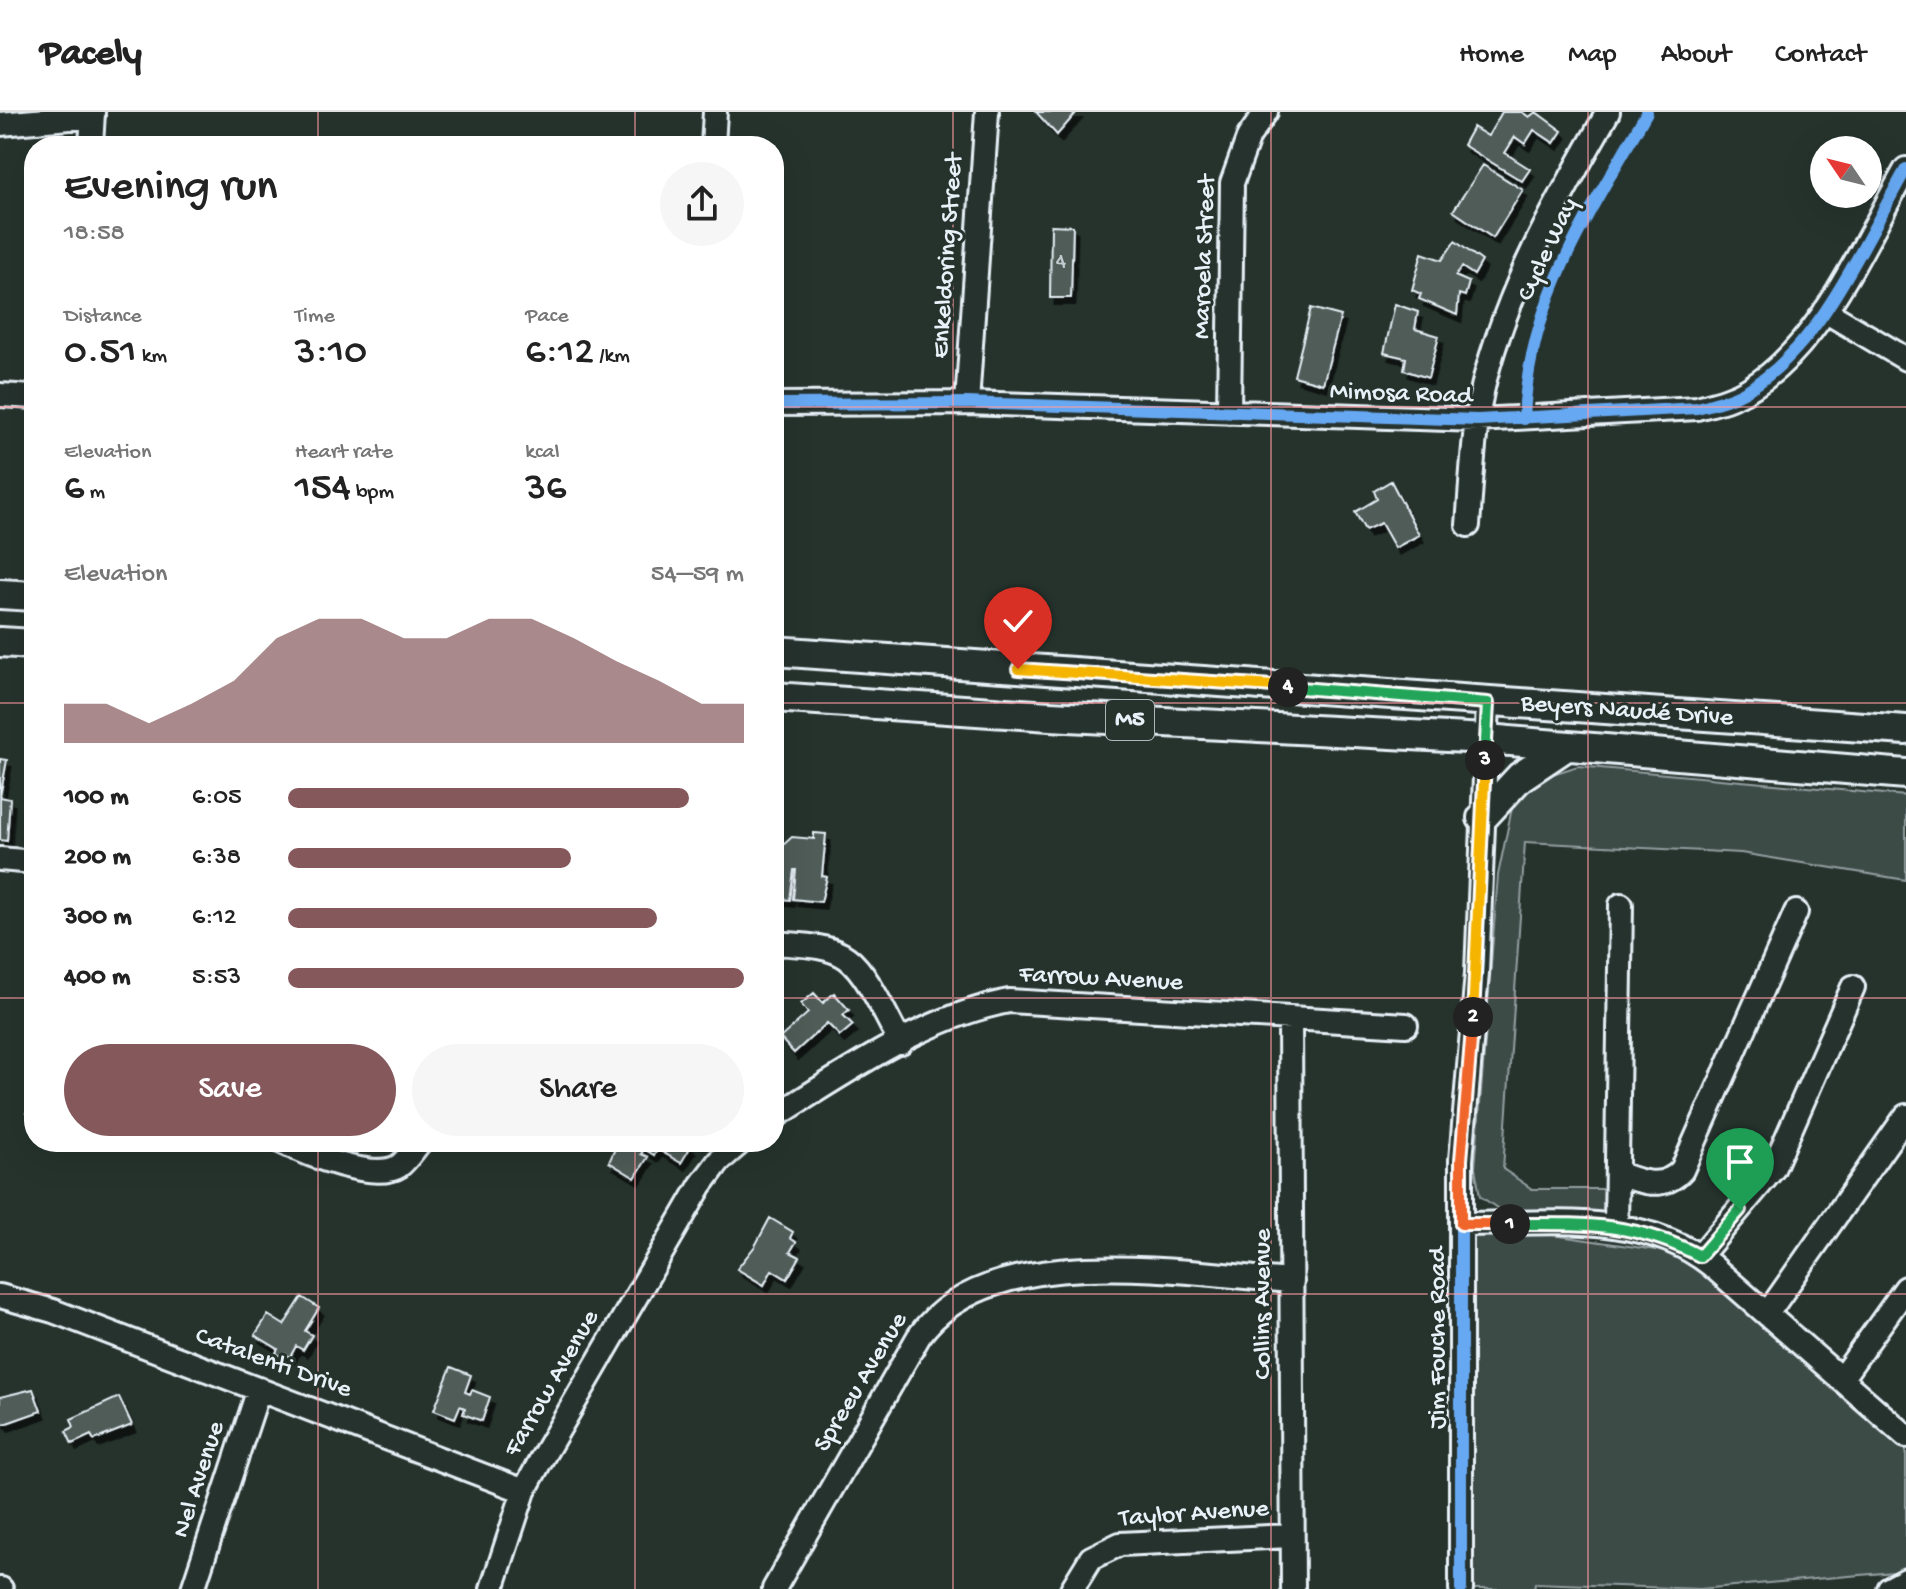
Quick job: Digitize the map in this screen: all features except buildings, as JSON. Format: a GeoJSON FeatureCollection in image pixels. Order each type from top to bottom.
{"type":"FeatureCollection","features":[{"type":"Feature","properties":{"kind":"main road"},"geometry":{"type":"LineString","coordinates":[[0,594],[24,595]]}},
{"type":"Feature","properties":{"kind":"main road"},"geometry":{"type":"LineString","coordinates":[[0,642],[24,643]]}},
{"type":"Feature","properties":{"kind":"main road","name":"Beyers Naudé Drive"},"geometry":{"type":"LineString","coordinates":[[784,652],[1906,730]]}},
{"type":"Feature","properties":{"kind":"main road","name":"Beyers Naudé Drive"},"geometry":{"type":"LineString","coordinates":[[784,698],[1050,716],[1486,739],[1906,774]]}},
{"type":"Feature","properties":{"kind":"main road"},"geometry":{"type":"LineString","coordinates":[[1482,818],[1520,777],[1565,747]]}},
{"type":"Feature","properties":{"kind":"street"},"geometry":{"type":"LineString","coordinates":[[714,136],[715,112]]}},
{"type":"Feature","properties":{"kind":"street","name":"Enkeldoring Street"},"geometry":{"type":"LineString","coordinates":[[967,403],[987,112]]}},
{"type":"Feature","properties":{"kind":"street","name":"Maroela Street"},"geometry":{"type":"LineString","coordinates":[[1229,412],[1232,183],[1249,136],[1266,112]]}},
{"type":"Feature","properties":{"kind":"street"},"geometry":{"type":"LineString","coordinates":[[1468,525],[1478,420],[1503,319],[1531,249],[1608,112]]}},
{"type":"Feature","properties":{"kind":"street"},"geometry":{"type":"LineString","coordinates":[[0,124],[93,114],[92,136]]}},
{"type":"Feature","properties":{"kind":"street","name":"Mimosa Road"},"geometry":{"type":"LineString","coordinates":[[784,404],[967,403],[1478,420],[1683,409],[1730,399],[1775,369],[1825,311],[1906,169]]}},
{"type":"Feature","properties":{"kind":"street"},"geometry":{"type":"LineString","coordinates":[[1825,311],[1906,359]]}},
{"type":"Feature","properties":{"kind":"street"},"geometry":{"type":"LineString","coordinates":[[0,395],[24,396]]}},
{"type":"Feature","properties":{"kind":"street","name":"Jim Fouche Road"},"geometry":{"type":"LineString","coordinates":[[1461,1589],[1461,1160],[1477,973],[1488,703]]}},
{"type":"Feature","properties":{"kind":"street"},"geometry":{"type":"LineString","coordinates":[[0,859],[24,861]]}},
{"type":"Feature","properties":{"kind":"street"},"geometry":{"type":"LineString","coordinates":[[1616,1226],[1621,905]]}},
{"type":"Feature","properties":{"kind":"street"},"geometry":{"type":"LineString","coordinates":[[1617,1173],[1639,1181],[1664,1183],[1682,1170],[1796,912]]}},
{"type":"Feature","properties":{"kind":"street"},"geometry":{"type":"LineString","coordinates":[[784,944],[824,949],[847,958],[859,972],[901,1043]]}},
{"type":"Feature","properties":{"kind":"street"},"geometry":{"type":"LineString","coordinates":[[1700,1256],[1773,1169],[1853,987]]}},
{"type":"Feature","properties":{"kind":"street","name":"Farrow Avenue"},"geometry":{"type":"LineString","coordinates":[[784,1111],[901,1043],[963,1013],[1009,1001],[1406,1025]]}},
{"type":"Feature","properties":{"kind":"street","name":"Collins Avenue"},"geometry":{"type":"LineString","coordinates":[[1290,1018],[1293,1589]]}},
{"type":"Feature","properties":{"kind":"street"},"geometry":{"type":"LineString","coordinates":[[1767,1314],[1906,1116]]}},
{"type":"Feature","properties":{"kind":"street"},"geometry":{"type":"LineString","coordinates":[[310,1152],[358,1169],[385,1171],[398,1167],[411,1152]]}},
{"type":"Feature","properties":{"kind":"street","name":"Farrow Avenue"},"geometry":{"type":"LineString","coordinates":[[492,1589],[524,1491],[701,1185],[729,1152]]}},
{"type":"Feature","properties":{"kind":"street"},"geometry":{"type":"LineString","coordinates":[[1461,1224],[1616,1226],[1663,1238],[1700,1256],[1904,1431]]}},
{"type":"Feature","properties":{"kind":"street","name":"Spreeu Avenue"},"geometry":{"type":"LineString","coordinates":[[774,1589],[919,1336],[930,1321],[950,1305],[997,1284],[1051,1269],[1292,1281]]}},
{"type":"Feature","properties":{"kind":"street"},"geometry":{"type":"LineString","coordinates":[[1841,1379],[1906,1288]]}},
{"type":"Feature","properties":{"kind":"street","name":"Catalenti Drive"},"geometry":{"type":"LineString","coordinates":[[0,1296],[53,1311],[524,1491]]}},
{"type":"Feature","properties":{"kind":"street","name":"Nel Avenue"},"geometry":{"type":"LineString","coordinates":[[193,1589],[259,1389]]}},
{"type":"Feature","properties":{"kind":"street","name":"Taylor Avenue"},"geometry":{"type":"LineString","coordinates":[[1072,1589],[1091,1558],[1120,1544],[1291,1536]]}},
{"type":"Feature","properties":{"kind":"street"},"geometry":{"type":"LineString","coordinates":[[1889,1589],[1906,1580]]}},
{"type":"Feature","properties":{"kind":"shaded area"},"geometry":{"type":"Polygon","coordinates":[[[1578,766],[1906,796],[1906,880],[1741,853],[1525,842],[1503,1169],[1532,1189],[1604,1189],[1604,1214],[1504,1213],[1480,1196],[1475,1168],[1498,875],[1512,808],[1534,780],[1578,766]]]}},
{"type":"Feature","properties":{"kind":"shaded area"},"geometry":{"type":"Polygon","coordinates":[[[1463,1222],[1711,1258],[1906,1428],[1906,1571],[1700,1589],[1535,1583],[1534,1589],[1461,1589],[1463,1222]]]}},
{"type":"Feature","properties":{"kind":"cycle path","name":"Cycle Way"},"geometry":{"type":"LineString","coordinates":[[1524,419],[1528,375],[1550,296],[1584,222],[1647,112]]}},
{"type":"Feature","properties":{"kind":"cycle path"},"geometry":{"type":"LineString","coordinates":[[784,404],[967,403],[1478,420],[1697,408],[1749,389],[1775,370],[1799,346],[1840,289],[1906,169]]}},
{"type":"Feature","properties":{"kind":"cycle path"},"geometry":{"type":"LineString","coordinates":[[1461,1589],[1461,1160],[1477,973],[1488,703]]}},
{"type":"Feature","properties":{"kind":"route"},"geometry":{"type":"LineString","coordinates":[[1018,669],[1219,681],[1488,703],[1477,973],[1461,1160],[1461,1224],[1616,1226],[1663,1238],[1700,1256],[1740,1210]]}}]}
